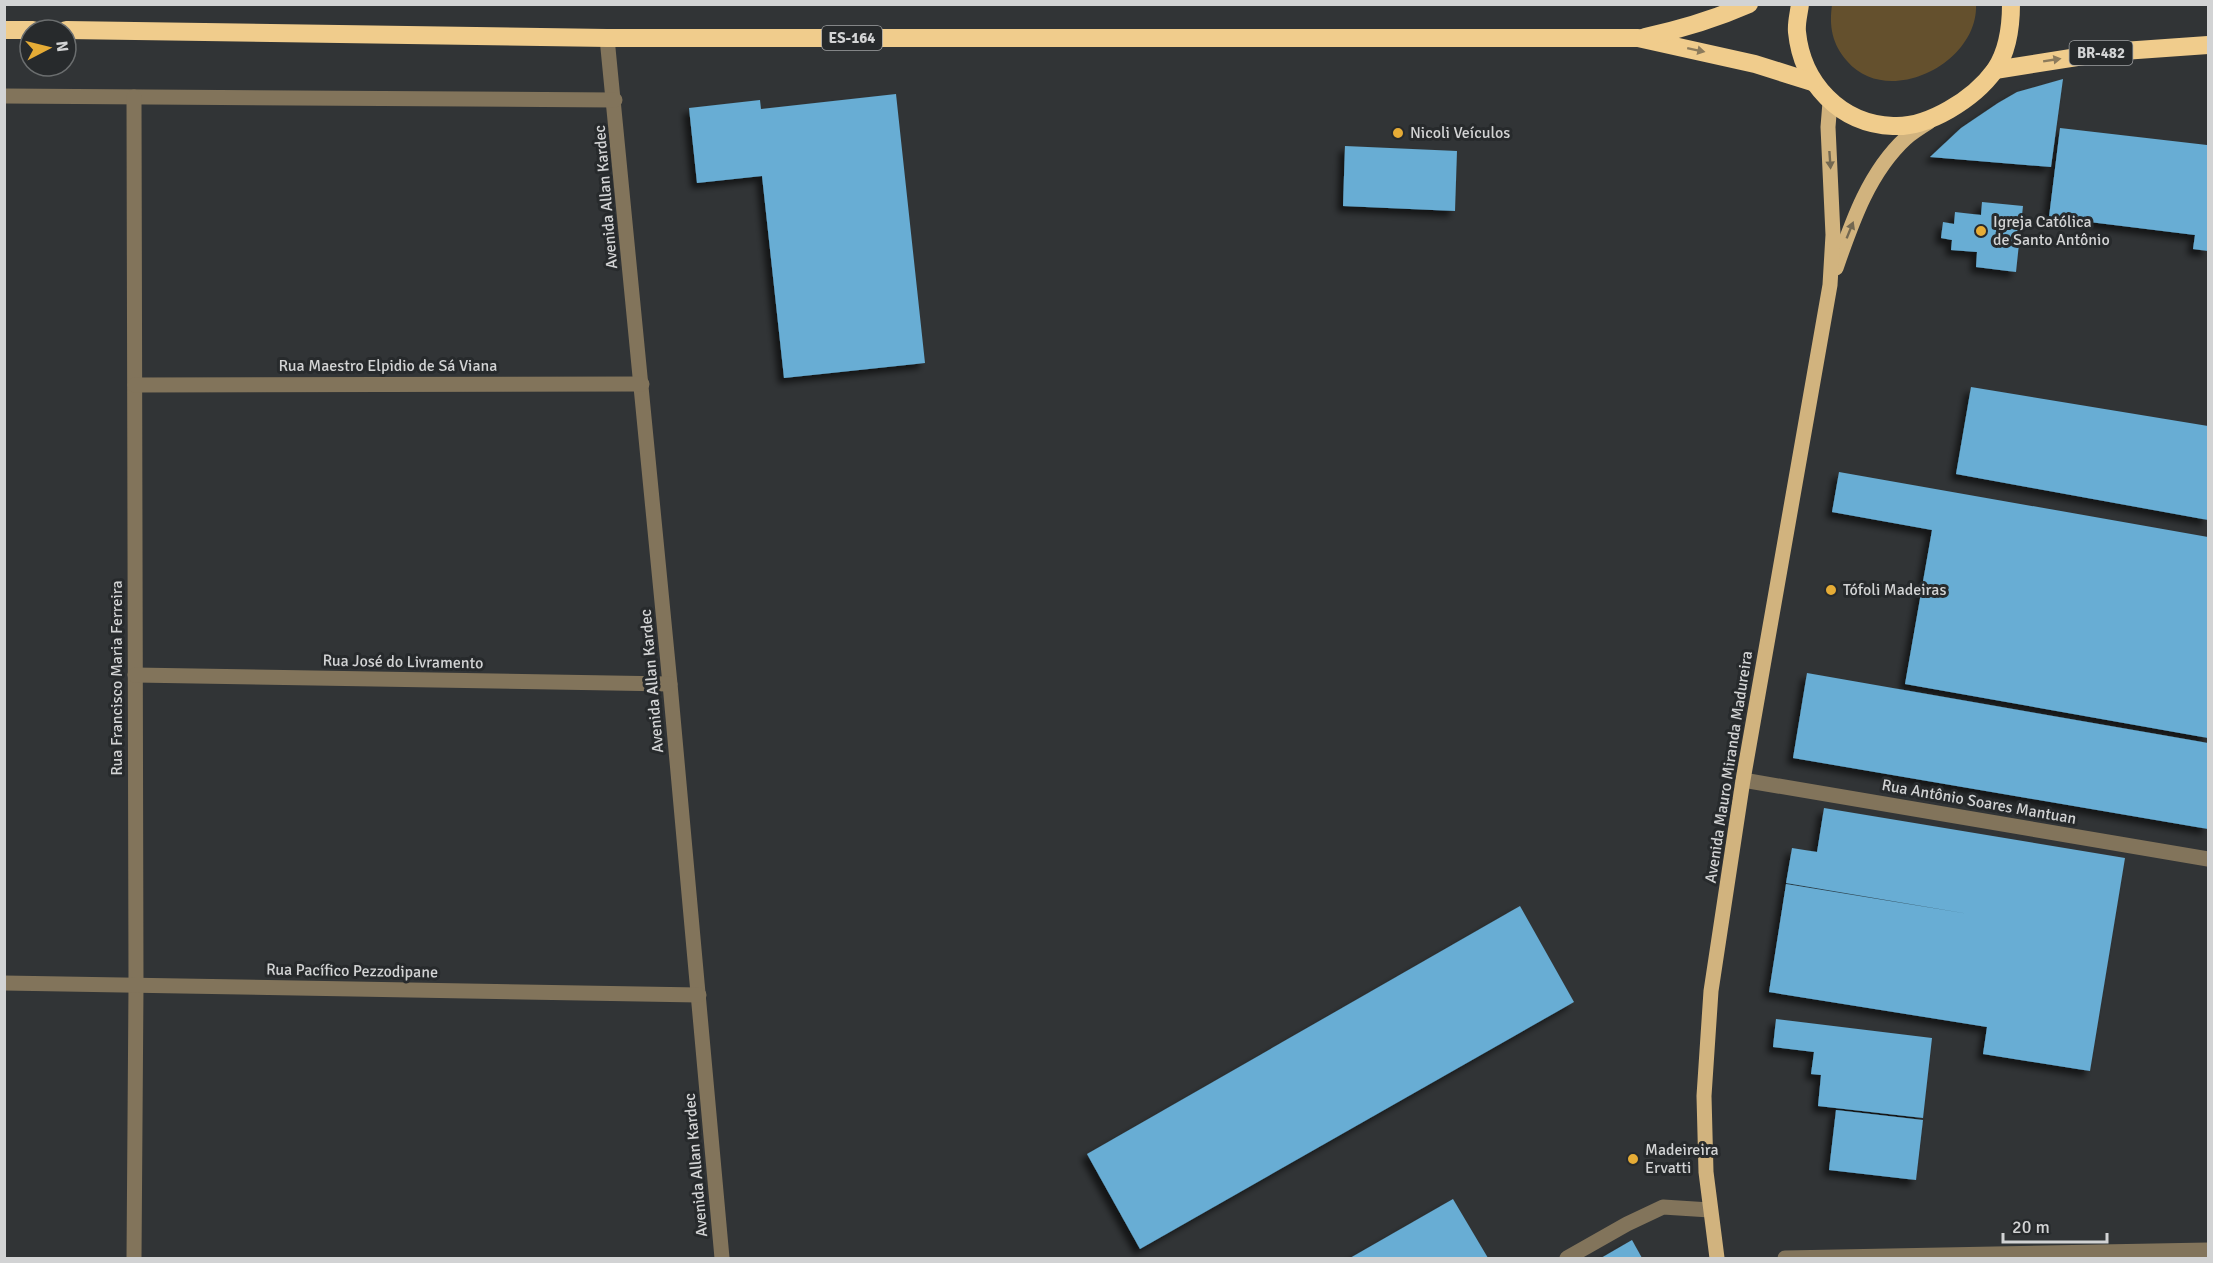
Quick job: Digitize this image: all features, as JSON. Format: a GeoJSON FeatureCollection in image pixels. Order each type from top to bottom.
{"type":"FeatureCollection","features":[{"type":"Feature","properties":{"kind":"highway"},"geometry":{"type":"LineString","coordinates":[[1638,38],[1688,27],[1749,4]]}},
{"type":"Feature","properties":{"kind":"highway"},"geometry":{"type":"LineString","coordinates":[[1800,4],[1797,30],[1801,57],[1812,82],[1830,102],[1850,115],[1871,123],[1894,126],[1917,123],[1937,116],[1968,96],[1995,70],[2006,48],[2011,24],[2011,4]]}},
{"type":"Feature","properties":{"kind":"highway","name":"ES-164"},"geometry":{"type":"LineString","coordinates":[[78,30],[608,38],[1638,38]]}},
{"type":"Feature","properties":{"kind":"highway"},"geometry":{"type":"LineString","coordinates":[[1638,38],[1755,64],[1812,82]]}},
{"type":"Feature","properties":{"kind":"highway","name":"BR-482"},"geometry":{"type":"LineString","coordinates":[[1995,70],[2109,52],[2208,45]]}},
{"type":"Feature","properties":{"kind":"main road"},"geometry":{"type":"LineString","coordinates":[[1830,102],[1828,127],[1833,235],[1830,285]]}},
{"type":"Feature","properties":{"kind":"main road"},"geometry":{"type":"LineString","coordinates":[[1830,285],[1849,230],[1880,168],[1906,138],[1937,116]]}},
{"type":"Feature","properties":{"kind":"main road","name":"Avenida Mauro Miranda Madureira"},"geometry":{"type":"LineString","coordinates":[[1717,1258],[1706,1172],[1704,1096],[1711,991],[1743,780],[1830,285]]}},
{"type":"Feature","properties":{"kind":"street","name":"Avenida Allan Kardec"},"geometry":{"type":"LineString","coordinates":[[608,38],[722,1258]]}},
{"type":"Feature","properties":{"kind":"street","name":"Avenida Allan Kardec"},"geometry":{"type":"LineString","coordinates":[[4,96],[615,100]]}},
{"type":"Feature","properties":{"kind":"street","name":"Rua Francisco Maria Ferreira"},"geometry":{"type":"LineString","coordinates":[[134,97],[136,986],[134,1258]]}},
{"type":"Feature","properties":{"kind":"street","name":"Rua Maestro Elpidio de Sá Viana"},"geometry":{"type":"LineString","coordinates":[[135,385],[642,384]]}},
{"type":"Feature","properties":{"kind":"street","name":"Rua José do Livramento"},"geometry":{"type":"LineString","coordinates":[[135,675],[670,684]]}},
{"type":"Feature","properties":{"kind":"street","name":"Rua Antônio Soares Mantuan"},"geometry":{"type":"LineString","coordinates":[[1743,780],[2208,859]]}},
{"type":"Feature","properties":{"kind":"street","name":"Rua Pacífico Pezzodipane"},"geometry":{"type":"LineString","coordinates":[[4,984],[699,995]]}},
{"type":"Feature","properties":{"kind":"street"},"geometry":{"type":"LineString","coordinates":[[1567,1258],[1627,1224],[1663,1207],[1710,1210]]}},
{"type":"Feature","properties":{"kind":"street"},"geometry":{"type":"LineString","coordinates":[[1785,1258],[2208,1250]]}},
{"type":"Feature","properties":{"kind":"shaded area"},"geometry":{"type":"Polygon","coordinates":[[[1976,4],[1973,25],[1963,45],[1947,61],[1928,73],[1907,80],[1885,81],[1864,75],[1842,55],[1833,34],[1832,5],[1976,4]]]}},
{"type":"Feature","properties":{"kind":"building"},"geometry":{"type":"Polygon","coordinates":[[[2063,79],[2051,167],[1930,157],[1961,128],[1998,103],[2017,92],[2063,79]]]}},
{"type":"Feature","properties":{"kind":"building"},"geometry":{"type":"Polygon","coordinates":[[[896,94],[925,363],[784,378],[762,176],[697,183],[689,108],[760,100],[761,109],[896,94]]]}},
{"type":"Feature","properties":{"kind":"building"},"geometry":{"type":"Polygon","coordinates":[[[2060,128],[2207,145],[2208,141],[2208,251],[2193,249],[2195,235],[2049,217],[2060,128]]]}},
{"type":"Feature","properties":{"kind":"building"},"geometry":{"type":"Polygon","coordinates":[[[1345,146],[1457,151],[1455,211],[1343,206],[1345,146]]]}},
{"type":"Feature","properties":{"kind":"building","name":"Igreja Católica de Santo Antônio"},"geometry":{"type":"Polygon","coordinates":[[[1982,202],[2023,206],[2016,272],[1976,267],[1977,252],[1951,250],[1952,240],[1941,238],[1943,222],[1954,224],[1955,212],[1981,215],[1982,202]]]}},
{"type":"Feature","properties":{"kind":"building"},"geometry":{"type":"Polygon","coordinates":[[[1971,387],[2208,426],[2208,520],[1956,474],[1971,387]]]}},
{"type":"Feature","properties":{"kind":"building"},"geometry":{"type":"Polygon","coordinates":[[[1839,472],[2208,537],[2208,738],[1905,684],[1932,530],[1832,512],[1839,472]]]}},
{"type":"Feature","properties":{"kind":"building"},"geometry":{"type":"Polygon","coordinates":[[[1807,673],[2208,743],[2208,829],[1793,758],[1807,673]]]}},
{"type":"Feature","properties":{"kind":"building"},"geometry":{"type":"Polygon","coordinates":[[[1824,808],[2125,858],[2090,1071],[1983,1054],[1987,1027],[1769,992],[1786,884],[1969,914],[1786,883],[1792,848],[1817,852],[1824,808]]]}},
{"type":"Feature","properties":{"kind":"building"},"geometry":{"type":"Polygon","coordinates":[[[1520,906],[1574,1002],[1140,1249],[1087,1154],[1520,906]]]}},
{"type":"Feature","properties":{"kind":"building"},"geometry":{"type":"Polygon","coordinates":[[[1776,1019],[1932,1038],[1923,1118],[1818,1106],[1821,1075],[1811,1074],[1814,1052],[1773,1047],[1776,1019]]]}},
{"type":"Feature","properties":{"kind":"building"},"geometry":{"type":"Polygon","coordinates":[[[1836,1110],[1923,1120],[1916,1180],[1829,1170],[1836,1110]]]}},
{"type":"Feature","properties":{"kind":"building"},"geometry":{"type":"Polygon","coordinates":[[[1453,1199],[1488,1258],[1350,1258],[1453,1199]]]}},
{"type":"Feature","properties":{"kind":"building"},"geometry":{"type":"Polygon","coordinates":[[[1632,1240],[1642,1258],[1601,1258],[1632,1240]]]}},
{"type":"Feature","properties":{"kind":"place","name":"Nicoli Veículos"},"geometry":{"type":"Point","coordinates":[1398,133]}},
{"type":"Feature","properties":{"kind":"place","name":"Igreja Católica de Santo Antônio"},"geometry":{"type":"Point","coordinates":[1981,231]}},
{"type":"Feature","properties":{"kind":"place","name":"Tófoli Madeiras"},"geometry":{"type":"Point","coordinates":[1831,590]}},
{"type":"Feature","properties":{"kind":"place","name":"Madeireira Ervatti"},"geometry":{"type":"Point","coordinates":[1633,1159]}}]}
